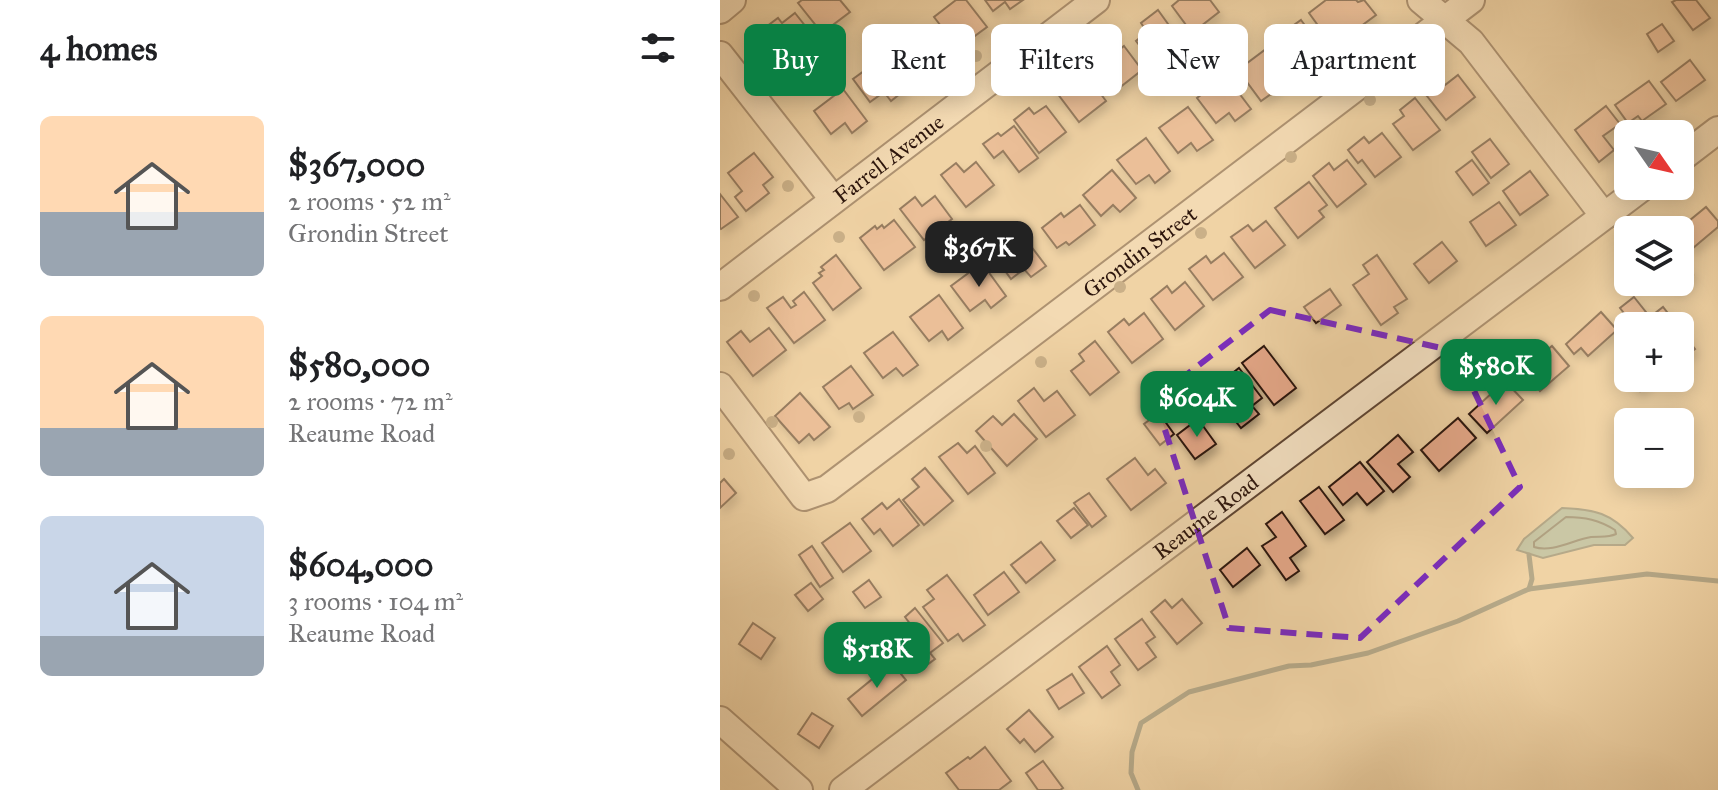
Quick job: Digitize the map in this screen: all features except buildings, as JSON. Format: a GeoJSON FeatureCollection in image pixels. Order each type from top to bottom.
{"type":"FeatureCollection","features":[{"type":"Feature","properties":{"kind":"street"},"geometry":{"type":"LineString","coordinates":[[720,10],[732,0]]}},
{"type":"Feature","properties":{"kind":"street","name":"Farrell Avenue"},"geometry":{"type":"LineString","coordinates":[[720,287],[1096,0]]}},
{"type":"Feature","properties":{"kind":"street"},"geometry":{"type":"LineString","coordinates":[[1421,0],[1471,42],[1604,216]]}},
{"type":"Feature","properties":{"kind":"street","name":"Grondin Street"},"geometry":{"type":"LineString","coordinates":[[720,386],[804,497],[827,489],[1471,0]]}},
{"type":"Feature","properties":{"kind":"street"},"geometry":{"type":"LineString","coordinates":[[720,55],[833,199]]}},
{"type":"Feature","properties":{"kind":"street"},"geometry":{"type":"LineString","coordinates":[[1694,148],[1718,130]]}},
{"type":"Feature","properties":{"kind":"street","name":"Reaume Road"},"geometry":{"type":"LineString","coordinates":[[843,790],[1625,200]]}},
{"type":"Feature","properties":{"kind":"street"},"geometry":{"type":"LineString","coordinates":[[720,720],[799,790]]}},
{"type":"Feature","properties":{"kind":"highlighted area"},"geometry":{"type":"Polygon","coordinates":[[[1270,310],[1455,351],[1520,487],[1360,638],[1229,628],[1155,399],[1270,310]]]}},
{"type":"Feature","properties":{"kind":"water"},"geometry":{"type":"Polygon","coordinates":[[[1562,508],[1602,514],[1618,523],[1633,538],[1625,545],[1594,545],[1543,558],[1517,550],[1524,539],[1562,508]]]}},
{"type":"Feature","properties":{"kind":"waterway"},"geometry":{"type":"LineString","coordinates":[[1529,555],[1532,579],[1529,589]]}},
{"type":"Feature","properties":{"kind":"waterway"},"geometry":{"type":"LineString","coordinates":[[1138,790],[1131,773],[1132,752],[1141,723],[1189,692],[1289,666],[1311,665],[1368,653],[1458,621],[1529,589],[1647,574],[1718,581]]}}]}
